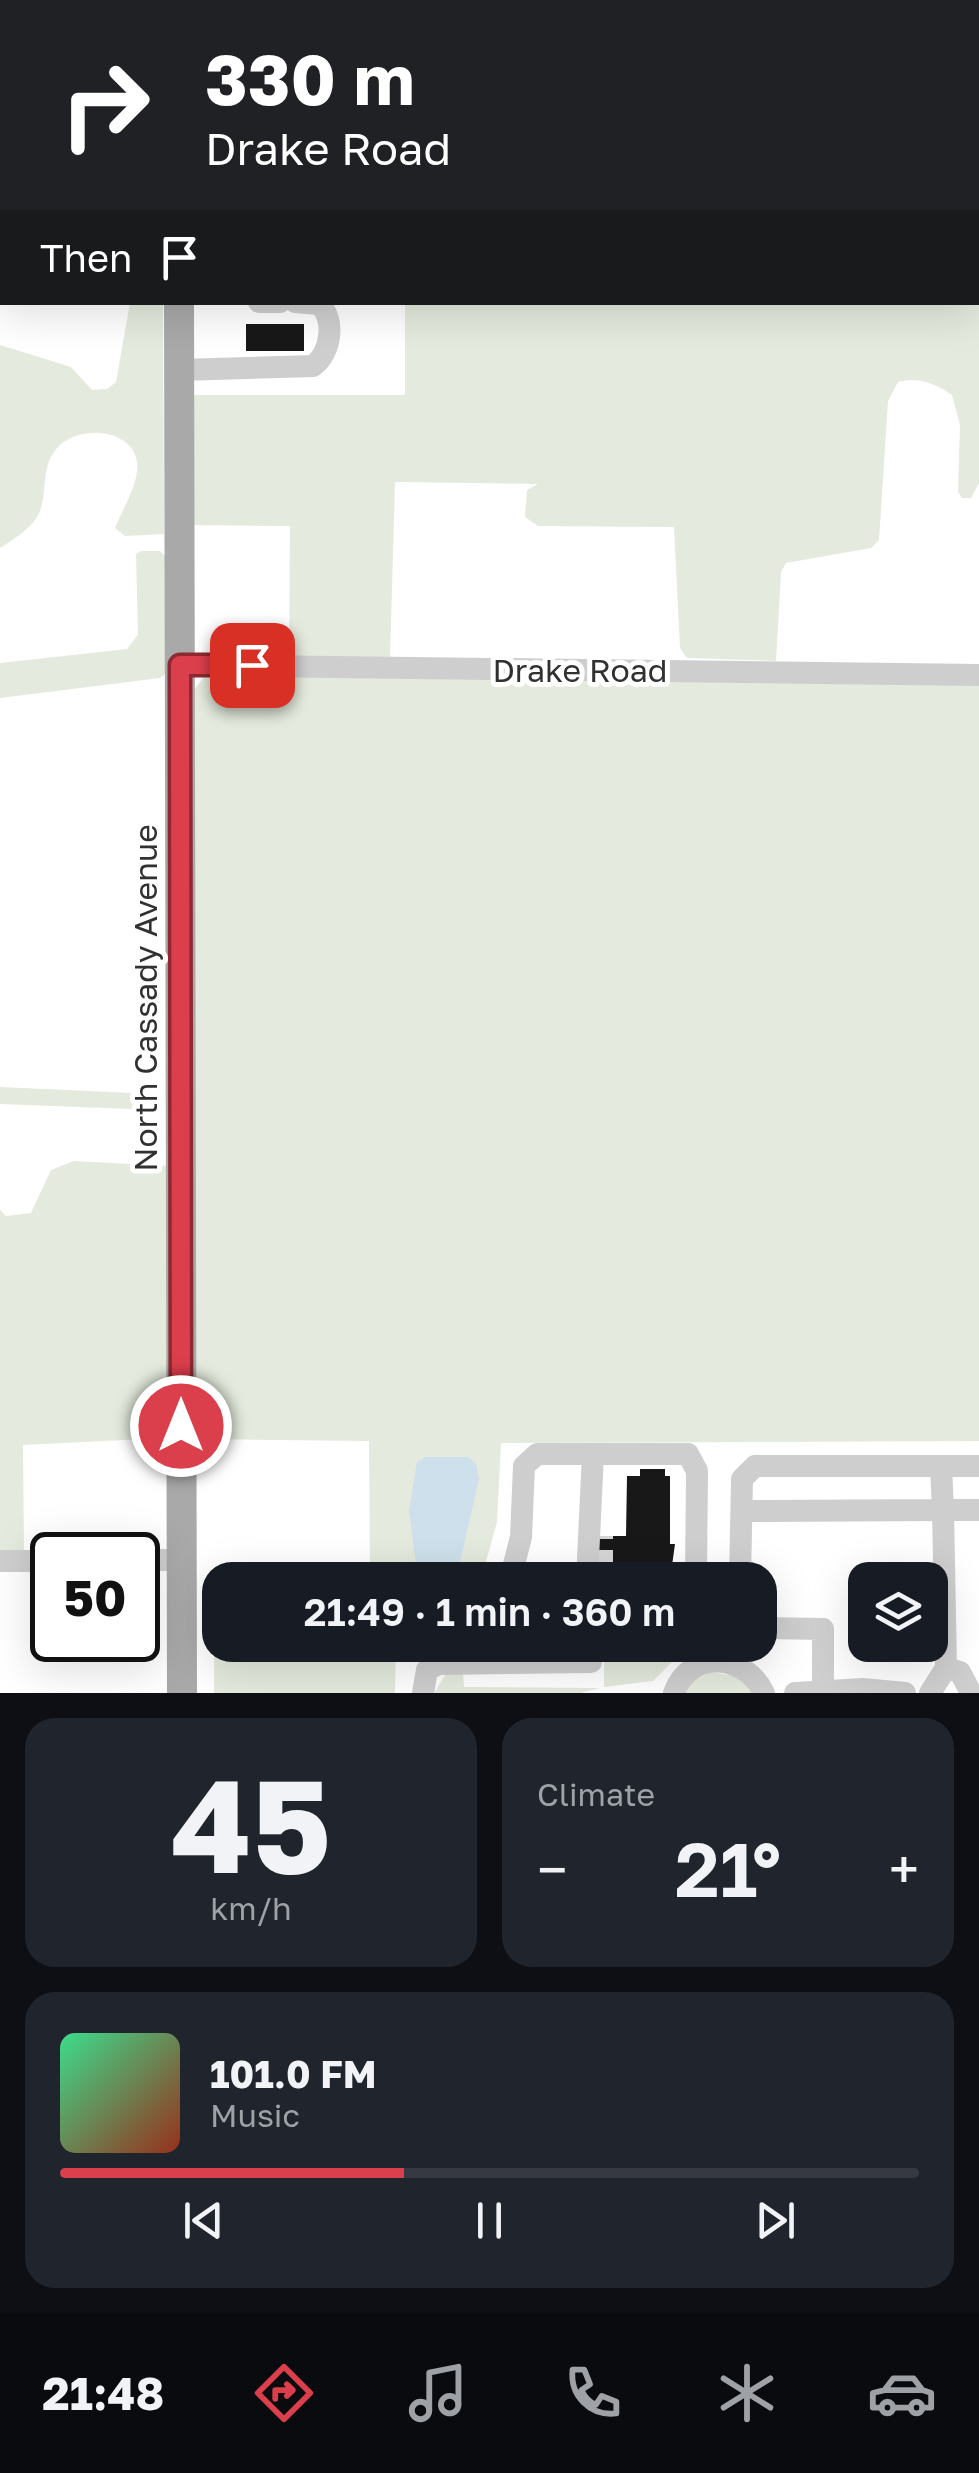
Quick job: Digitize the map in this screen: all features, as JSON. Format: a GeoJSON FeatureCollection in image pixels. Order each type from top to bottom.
{"type":"FeatureCollection","features":[{"type":"Feature","properties":{"kind":"main road","name":"North Cassady Avenue"},"geometry":{"type":"LineString","coordinates":[[179,305],[182,1693]]}},
{"type":"Feature","properties":{"kind":"street"},"geometry":{"type":"LineString","coordinates":[[180,370],[313,366],[327,349],[328,317],[319,305]]}},
{"type":"Feature","properties":{"kind":"street","name":"Drake Road"},"geometry":{"type":"LineString","coordinates":[[180,665],[979,675]]}},
{"type":"Feature","properties":{"kind":"street"},"geometry":{"type":"LineString","coordinates":[[515,1562],[521,1537],[524,1466],[538,1454],[688,1454],[694,1459],[696,1562]]}},
{"type":"Feature","properties":{"kind":"street"},"geometry":{"type":"LineString","coordinates":[[593,1454],[598,1527],[587,1537],[593,1562]]}},
{"type":"Feature","properties":{"kind":"street"},"geometry":{"type":"LineString","coordinates":[[741,1562],[742,1479],[755,1466],[979,1466]]}},
{"type":"Feature","properties":{"kind":"street"},"geometry":{"type":"LineString","coordinates":[[930,1693],[946,1668],[941,1466]]}},
{"type":"Feature","properties":{"kind":"street"},"geometry":{"type":"LineString","coordinates":[[742,1511],[979,1510]]}},
{"type":"Feature","properties":{"kind":"street"},"geometry":{"type":"LineString","coordinates":[[160,1560],[181,1560]]}},
{"type":"Feature","properties":{"kind":"street"},"geometry":{"type":"LineString","coordinates":[[0,1561],[30,1561]]}},
{"type":"Feature","properties":{"kind":"street"},"geometry":{"type":"LineString","coordinates":[[777,1628],[823,1629],[823,1691]]}},
{"type":"Feature","properties":{"kind":"street"},"geometry":{"type":"LineString","coordinates":[[423,1693],[427,1670],[444,1662]]}},
{"type":"Feature","properties":{"kind":"street"},"geometry":{"type":"LineString","coordinates":[[670,1691],[692,1662]]}},
{"type":"Feature","properties":{"kind":"street"},"geometry":{"type":"LineString","coordinates":[[746,1662],[764,1693]]}},
{"type":"Feature","properties":{"kind":"street"},"geometry":{"type":"LineString","coordinates":[[946,1668],[960,1672],[971,1693]]}},
{"type":"Feature","properties":{"kind":"street"},"geometry":{"type":"LineString","coordinates":[[795,1693],[906,1693]]}},
{"type":"Feature","properties":{"kind":"shaded area"},"geometry":{"type":"Polygon","coordinates":[[[130,305],[163,305],[164,534],[125,536],[115,528],[133,487],[137,462],[126,443],[93,433],[69,439],[54,452],[37,517],[0,548],[0,345],[71,367],[92,390],[107,389],[116,382],[130,305]]]}},
{"type":"Feature","properties":{"kind":"shaded area"},"geometry":{"type":"Polygon","coordinates":[[[405,305],[979,305],[979,483],[971,498],[962,498],[958,492],[960,425],[952,395],[926,382],[898,382],[888,401],[879,540],[871,548],[786,563],[781,572],[776,661],[687,658],[680,648],[674,527],[538,526],[525,517],[527,490],[538,484],[395,482],[390,659],[289,658],[290,526],[188,525],[189,395],[405,395],[405,305]]]}},
{"type":"Feature","properties":{"kind":"shaded area"},"geometry":{"type":"Polygon","coordinates":[[[160,551],[166,557],[167,672],[160,678],[0,698],[0,663],[127,649],[138,635],[136,554],[160,551]]]}},
{"type":"Feature","properties":{"kind":"shaded area"},"geometry":{"type":"Polygon","coordinates":[[[217,673],[979,680],[979,1441],[501,1443],[497,1522],[486,1562],[370,1562],[369,1441],[195,1439],[194,690],[204,677],[217,673]]]}},
{"type":"Feature","properties":{"kind":"shaded area"},"geometry":{"type":"Polygon","coordinates":[[[0,1087],[155,1094],[160,1103],[158,1110],[0,1104],[0,1087]]]}},
{"type":"Feature","properties":{"kind":"shaded area"},"geometry":{"type":"Polygon","coordinates":[[[74,1161],[170,1166],[167,1430],[164,1438],[23,1445],[24,1552],[0,1552],[0,1210],[6,1216],[31,1213],[51,1170],[74,1161]]]}},
{"type":"Feature","properties":{"kind":"shaded area"},"geometry":{"type":"Polygon","coordinates":[[[214,1662],[396,1662],[395,1693],[214,1693],[214,1662]]]}},
{"type":"Feature","properties":{"kind":"shaded area"},"geometry":{"type":"Polygon","coordinates":[[[604,1662],[672,1662],[653,1681],[604,1687],[604,1662]]]}},
{"type":"Feature","properties":{"kind":"shaded area"},"geometry":{"type":"Polygon","coordinates":[[[711,1672],[739,1677],[752,1693],[686,1693],[693,1681],[711,1672]]]}},
{"type":"Feature","properties":{"kind":"shaded area"},"geometry":{"type":"Polygon","coordinates":[[[463,1673],[464,1687],[600,1688],[580,1693],[434,1693],[446,1674],[463,1673]]]}},
{"type":"Feature","properties":{"kind":"water"},"geometry":{"type":"Polygon","coordinates":[[[425,1457],[469,1457],[476,1464],[479,1479],[460,1562],[416,1562],[409,1511],[417,1462],[425,1457]]]}},
{"type":"Feature","properties":{"kind":"building"},"geometry":{"type":"Polygon","coordinates":[[[246,324],[304,324],[304,351],[246,351],[246,324]]]}},
{"type":"Feature","properties":{"kind":"building"},"geometry":{"type":"Polygon","coordinates":[[[640,1469],[665,1469],[665,1476],[670,1476],[670,1544],[675,1544],[672,1562],[595,1562],[595,1536],[626,1536],[627,1476],[640,1476],[640,1469]]]}},
{"type":"Feature","properties":{"kind":"tunnel"},"geometry":{"type":"LineString","coordinates":[[602,1536],[602,1562]]}},
{"type":"Feature","properties":{"kind":"route"},"geometry":{"type":"LineString","coordinates":[[181,1426],[180,665],[252,665]]}}]}
